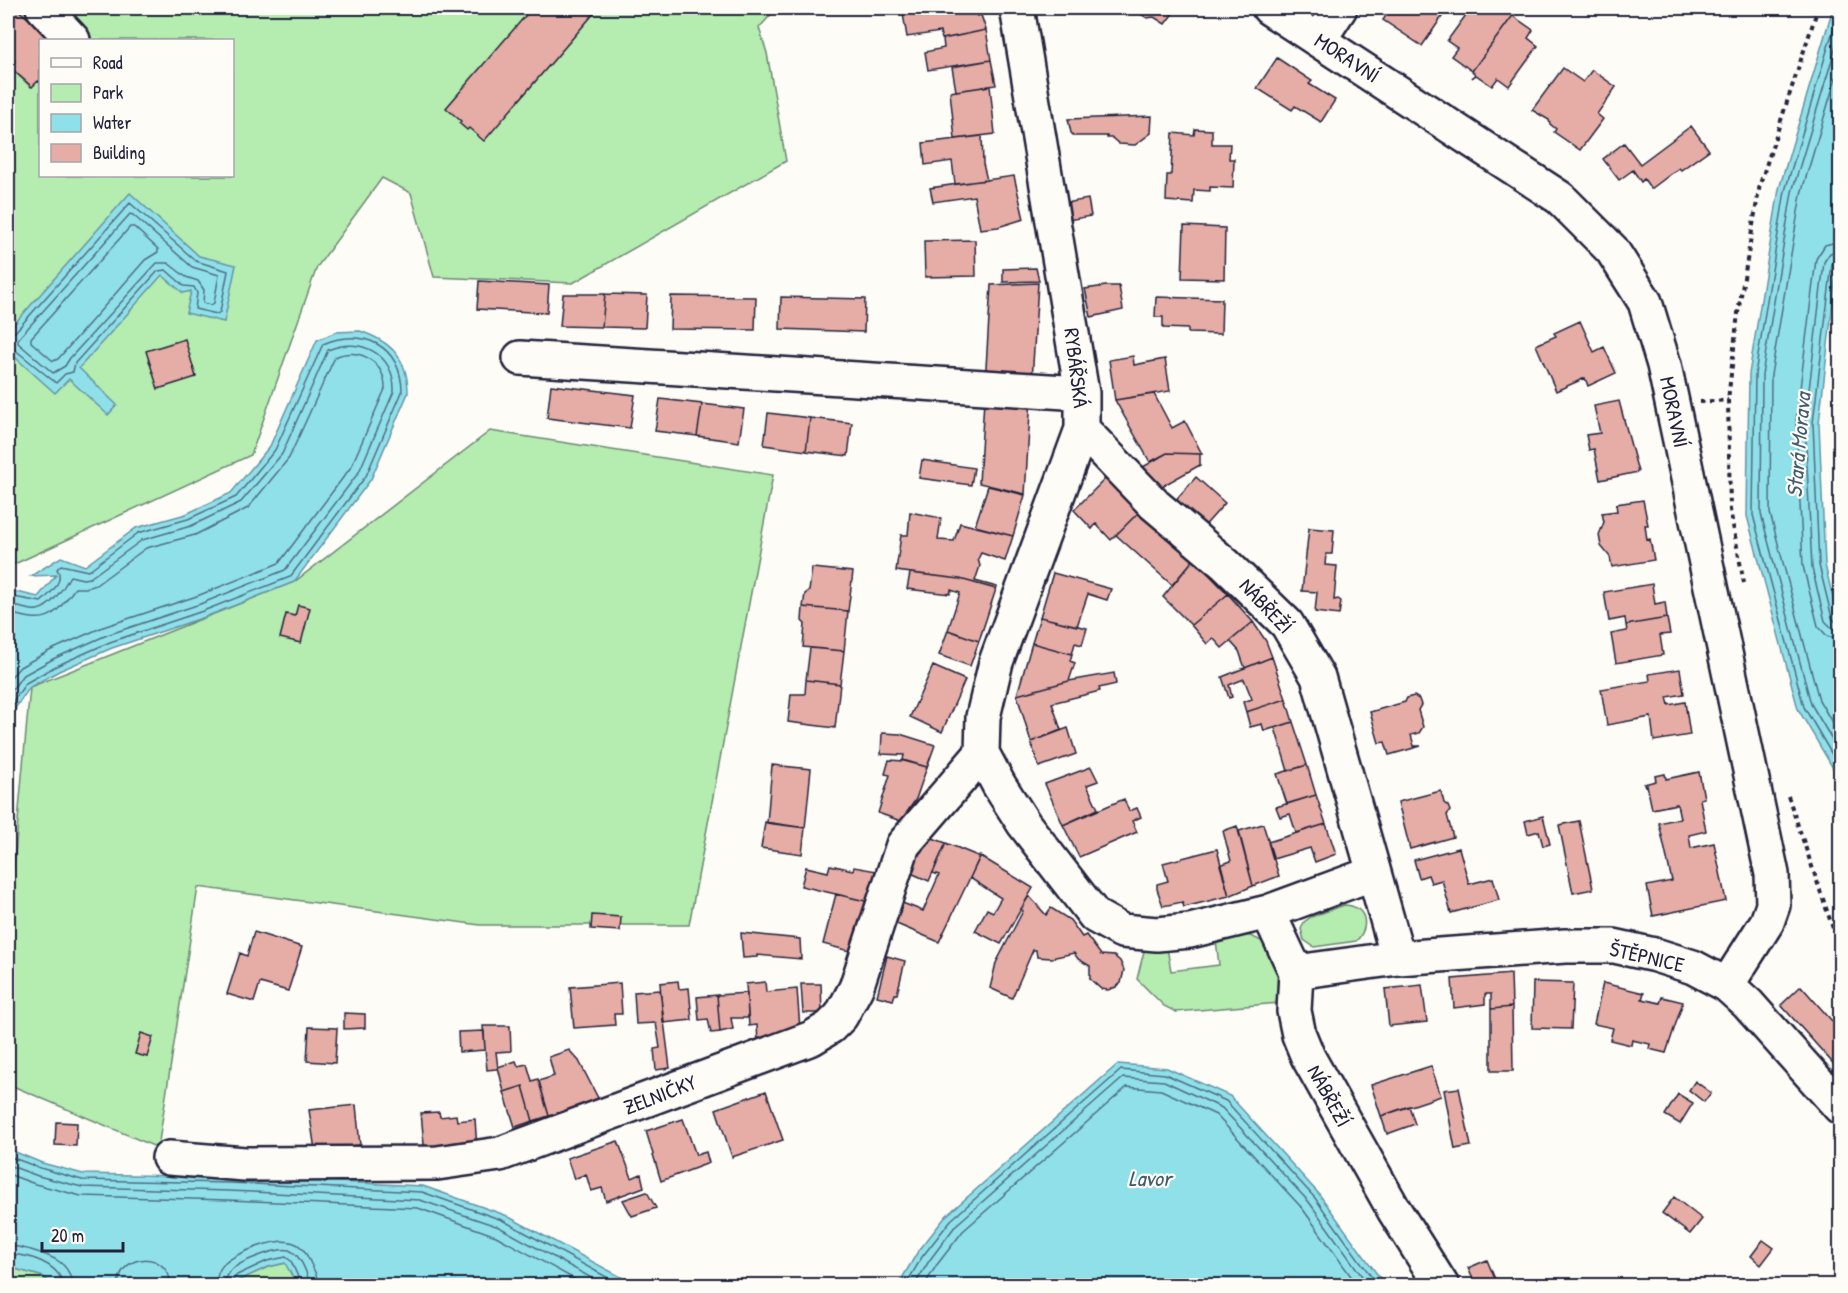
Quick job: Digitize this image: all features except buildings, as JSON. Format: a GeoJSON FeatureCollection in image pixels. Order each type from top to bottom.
{"type":"FeatureCollection","features":[{"type":"Feature","properties":{"kind":"street"},"geometry":{"type":"LineString","coordinates":[[43,8],[72,39]]}},
{"type":"Feature","properties":{"kind":"street","name":"RYBÁŘSKÁ"},"geometry":{"type":"LineString","coordinates":[[982,753],[983,717],[996,662],[1082,429],[1083,393],[1017,8]]}},
{"type":"Feature","properties":{"kind":"street","name":"MORAVNÍ"},"geometry":{"type":"LineString","coordinates":[[1269,8],[1560,198],[1612,250],[1645,302],[1666,375],[1772,874],[1773,905],[1767,922],[1727,986]]}},
{"type":"Feature","properties":{"kind":"street"},"geometry":{"type":"LineString","coordinates":[[1319,40],[1340,8]]}},
{"type":"Feature","properties":{"kind":"street"},"geometry":{"type":"LineString","coordinates":[[520,358],[1083,393]]}},
{"type":"Feature","properties":{"kind":"street","name":"NÁBŘEŽÍ"},"geometry":{"type":"LineString","coordinates":[[1082,429],[1155,505],[1225,564],[1287,624],[1318,677],[1398,958]]}},
{"type":"Feature","properties":{"kind":"street"},"geometry":{"type":"LineString","coordinates":[[982,753],[1024,824],[1095,916],[1122,931],[1158,934],[1190,931],[1268,912],[1374,873]]}},
{"type":"Feature","properties":{"kind":"street","name":"ZELNIČKY"},"geometry":{"type":"LineString","coordinates":[[169,1158],[245,1164],[436,1163],[501,1154],[812,1038],[830,1027],[841,1016],[856,988],[903,845],[982,753]]}},
{"type":"Feature","properties":{"kind":"street","name":"NÁBŘEŽÍ"},"geometry":{"type":"LineString","coordinates":[[1268,912],[1296,972],[1294,1011],[1299,1035],[1308,1057],[1395,1210],[1442,1286]]}},
{"type":"Feature","properties":{"kind":"street","name":"ŠTĚPNICE"},"geometry":{"type":"LineString","coordinates":[[1398,958],[1553,946],[1614,946],[1654,955],[1693,968],[1727,986],[1748,1004],[1833,1096],[1840,1107]]}},
{"type":"Feature","properties":{"kind":"street"},"geometry":{"type":"LineString","coordinates":[[1296,972],[1398,958]]}},
{"type":"Feature","properties":{"kind":"path"},"geometry":{"type":"LineString","coordinates":[[1745,591],[1731,510],[1728,400],[1737,313],[1760,184],[1818,8]]}},
{"type":"Feature","properties":{"kind":"path"},"geometry":{"type":"LineString","coordinates":[[1702,402],[1728,400]]}},
{"type":"Feature","properties":{"kind":"path"},"geometry":{"type":"LineString","coordinates":[[1785,787],[1840,949]]}},
{"type":"Feature","properties":{"kind":"green space"},"geometry":{"type":"Polygon","coordinates":[[[16,8],[777,8],[759,28],[767,53],[786,161],[573,283],[434,277],[411,193],[382,178],[317,267],[251,455],[8,567],[8,54],[15,61],[9,67],[31,87],[37,81],[39,82],[39,177],[234,177],[234,39],[52,39],[16,8]]]}},
{"type":"Feature","properties":{"kind":"green space"},"geometry":{"type":"Polygon","coordinates":[[[490,431],[773,475],[689,925],[480,925],[198,887],[158,1148],[8,1084],[8,933],[30,687],[294,582],[490,431]]]}},
{"type":"Feature","properties":{"kind":"green space"},"geometry":{"type":"Polygon","coordinates":[[[1344,905],[1357,909],[1364,918],[1364,929],[1356,941],[1314,947],[1304,940],[1301,929],[1304,922],[1311,917],[1344,905]]]}},
{"type":"Feature","properties":{"kind":"green space"},"geometry":{"type":"Polygon","coordinates":[[[1235,932],[1262,941],[1275,956],[1279,976],[1279,1003],[1176,1012],[1164,1006],[1137,979],[1145,947],[1167,948],[1171,971],[1219,965],[1216,940],[1235,932]]]}},
{"type":"Feature","properties":{"kind":"green space"},"geometry":{"type":"Polygon","coordinates":[[[286,1263],[297,1285],[238,1286],[239,1280],[268,1267],[286,1263]]]}},
{"type":"Feature","properties":{"kind":"green space"},"geometry":{"type":"Polygon","coordinates":[[[12,1268],[44,1277],[51,1285],[8,1286],[8,1269],[12,1268]]]}},
{"type":"Feature","properties":{"kind":"water","name":"Stará Morava"},"geometry":{"type":"Polygon","coordinates":[[[1833,8],[1840,8],[1840,240],[1819,423],[1825,565],[1840,627],[1840,780],[1798,709],[1747,516],[1749,374],[1779,189],[1833,8]]]}},
{"type":"Feature","properties":{"kind":"water"},"geometry":{"type":"Polygon","coordinates":[[[130,193],[199,256],[236,265],[224,322],[186,313],[191,291],[183,293],[162,275],[79,368],[117,405],[108,415],[69,379],[55,393],[8,351],[8,331],[130,193]]]}},
{"type":"Feature","properties":{"kind":"water"},"geometry":{"type":"Polygon","coordinates":[[[360,331],[381,341],[396,353],[405,371],[408,393],[371,479],[294,582],[205,617],[112,648],[59,671],[30,687],[16,707],[8,737],[8,590],[38,597],[56,575],[31,576],[61,557],[85,566],[136,528],[186,514],[231,493],[270,446],[317,340],[336,332],[360,331]]]}},
{"type":"Feature","properties":{"kind":"water","name":"Lavor"},"geometry":{"type":"Polygon","coordinates":[[[1118,1064],[1167,1068],[1230,1096],[1319,1194],[1385,1285],[898,1285],[917,1253],[946,1216],[1118,1064]]]}},
{"type":"Feature","properties":{"kind":"water"},"geometry":{"type":"Polygon","coordinates":[[[8,1149],[42,1163],[83,1174],[229,1177],[423,1186],[505,1215],[636,1285],[297,1285],[285,1263],[268,1267],[239,1280],[238,1285],[150,1286],[146,1281],[135,1286],[51,1285],[44,1277],[12,1268],[8,1269],[8,1149]]]}}]}
